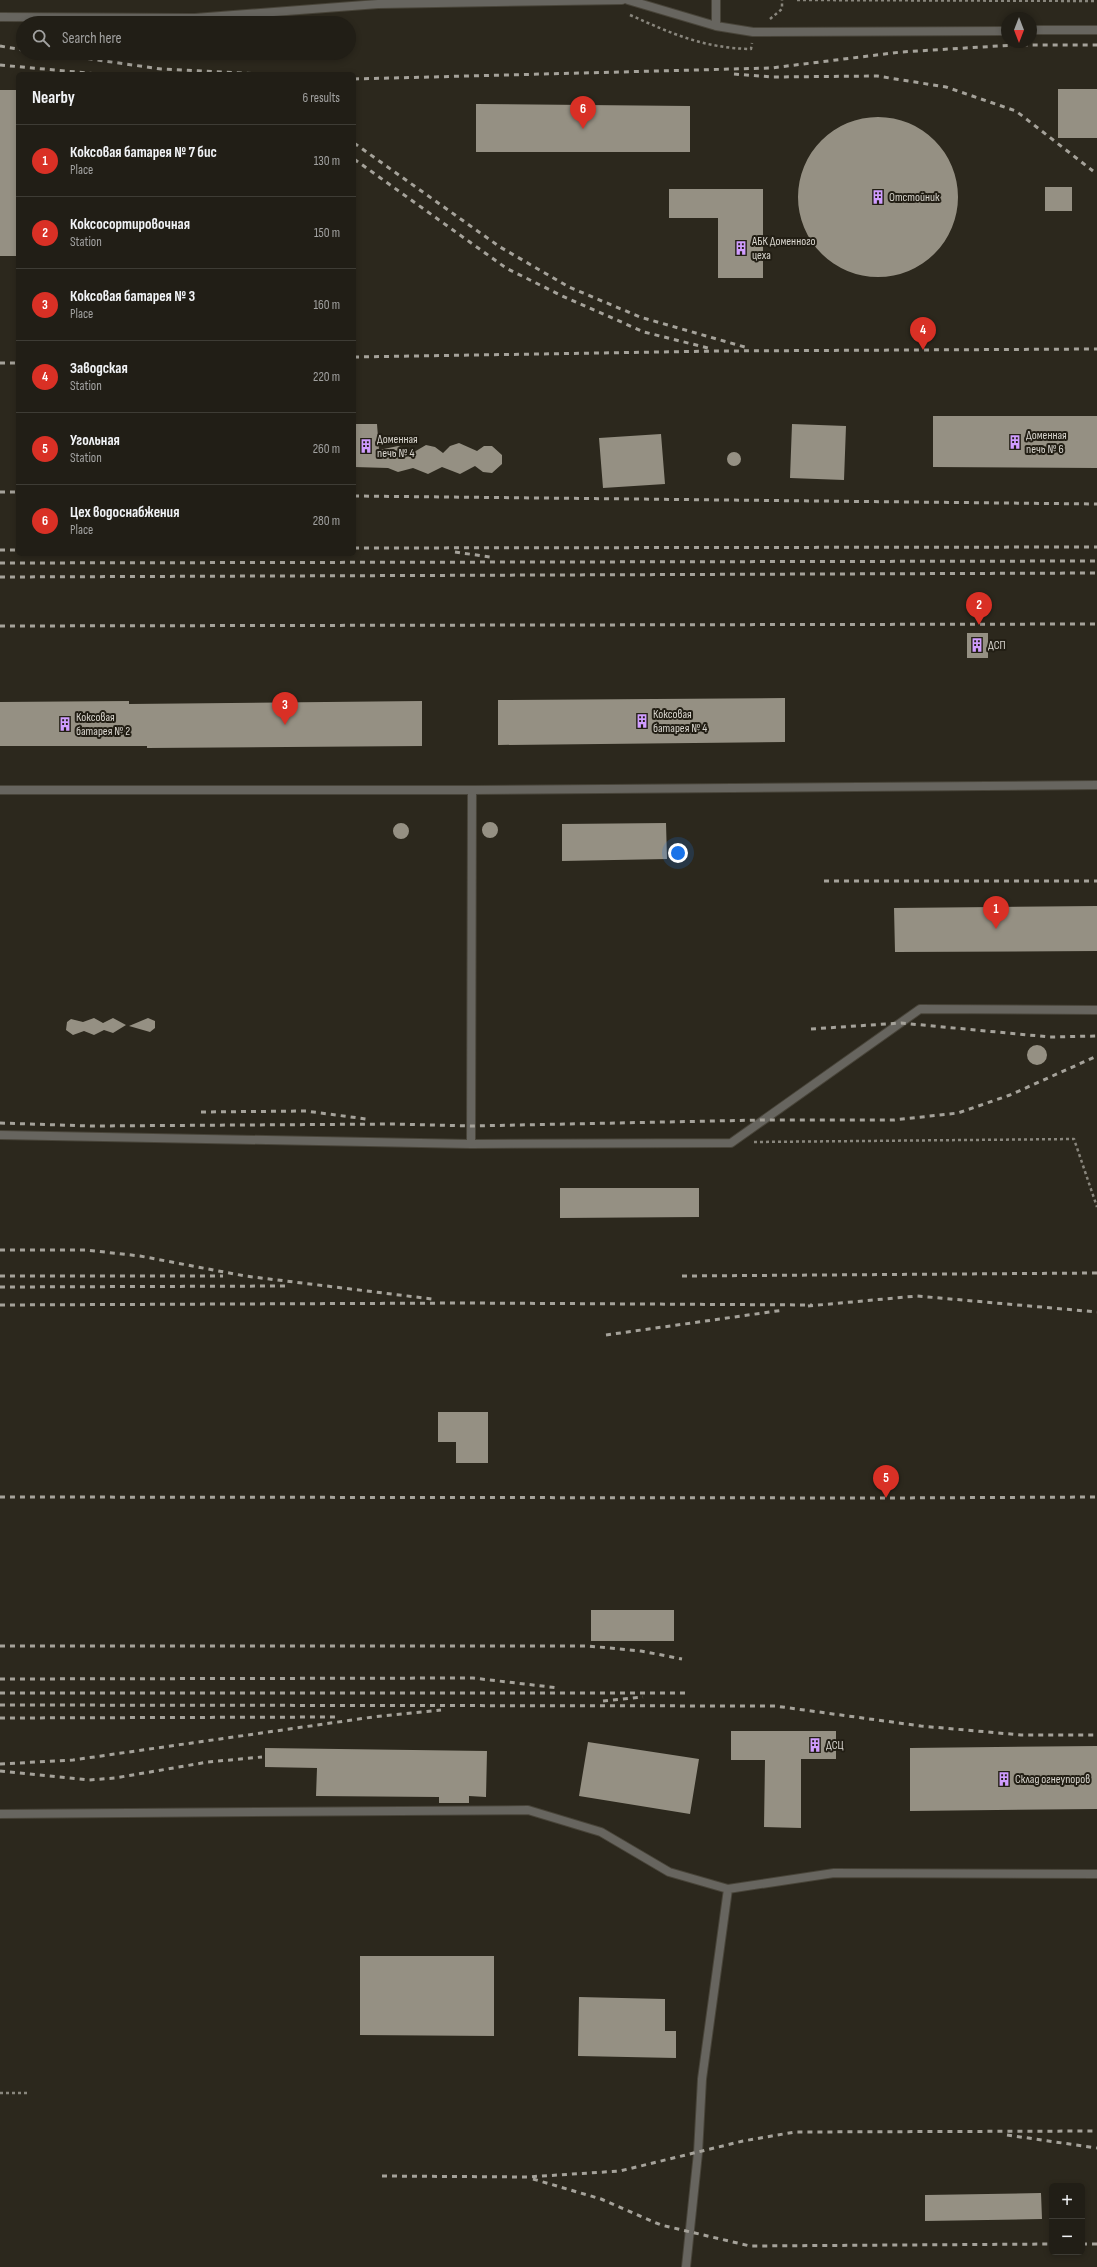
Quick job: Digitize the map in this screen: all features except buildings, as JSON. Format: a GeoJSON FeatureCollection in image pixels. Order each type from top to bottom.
{"type":"FeatureCollection","features":[{"type":"Feature","properties":{"kind":"lane"},"geometry":{"type":"LineString","coordinates":[[221,16],[378,4],[622,0]]}},
{"type":"Feature","properties":{"kind":"lane"},"geometry":{"type":"LineString","coordinates":[[628,0],[716,26],[752,32],[1001,30]]}},
{"type":"Feature","properties":{"kind":"lane"},"geometry":{"type":"LineString","coordinates":[[716,0],[716,26]]}},
{"type":"Feature","properties":{"kind":"lane"},"geometry":{"type":"LineString","coordinates":[[0,17],[16,17]]}},
{"type":"Feature","properties":{"kind":"lane"},"geometry":{"type":"LineString","coordinates":[[1037,30],[1097,30]]}},
{"type":"Feature","properties":{"kind":"lane"},"geometry":{"type":"LineString","coordinates":[[0,790],[472,790],[1097,785]]}},
{"type":"Feature","properties":{"kind":"lane"},"geometry":{"type":"LineString","coordinates":[[470,1144],[472,790]]}},
{"type":"Feature","properties":{"kind":"lane"},"geometry":{"type":"LineString","coordinates":[[0,1135],[470,1144],[731,1143],[920,1009],[1097,1010]]}},
{"type":"Feature","properties":{"kind":"lane"},"geometry":{"type":"LineString","coordinates":[[0,1814],[528,1810],[601,1832],[669,1872],[728,1889],[834,1873],[1097,1874]]}},
{"type":"Feature","properties":{"kind":"lane"},"geometry":{"type":"LineString","coordinates":[[686,2267],[698,2153],[702,2079],[728,1889]]}},
{"type":"Feature","properties":{"kind":"path"},"geometry":{"type":"LineString","coordinates":[[797,0],[1097,1]]}},
{"type":"Feature","properties":{"kind":"path"},"geometry":{"type":"LineString","coordinates":[[731,1143],[1074,1139],[1097,1207]]}},
{"type":"Feature","properties":{"kind":"path"},"geometry":{"type":"LineString","coordinates":[[0,2093],[30,2093]]}},
{"type":"Feature","properties":{"kind":"railway"},"geometry":{"type":"LineString","coordinates":[[356,79],[771,68],[901,52],[1014,45],[1097,45]]}},
{"type":"Feature","properties":{"kind":"railway"},"geometry":{"type":"LineString","coordinates":[[0,46],[16,49]]}},
{"type":"Feature","properties":{"kind":"railway"},"geometry":{"type":"LineString","coordinates":[[97,60],[161,69],[223,72]]}},
{"type":"Feature","properties":{"kind":"railway"},"geometry":{"type":"LineString","coordinates":[[0,65],[76,72]]}},
{"type":"Feature","properties":{"kind":"railway"},"geometry":{"type":"LineString","coordinates":[[734,74],[772,77],[877,76],[946,87],[1016,111],[1093,171]]}},
{"type":"Feature","properties":{"kind":"railway"},"geometry":{"type":"LineString","coordinates":[[356,144],[500,247],[569,287],[640,317],[748,348]]}},
{"type":"Feature","properties":{"kind":"railway"},"geometry":{"type":"LineString","coordinates":[[356,160],[506,268],[560,295],[644,332],[708,348]]}},
{"type":"Feature","properties":{"kind":"railway"},"geometry":{"type":"LineString","coordinates":[[356,357],[720,351],[1097,349]]}},
{"type":"Feature","properties":{"kind":"railway"},"geometry":{"type":"LineString","coordinates":[[0,363],[16,363]]}},
{"type":"Feature","properties":{"kind":"railway"},"geometry":{"type":"LineString","coordinates":[[0,492],[16,492]]}},
{"type":"Feature","properties":{"kind":"railway"},"geometry":{"type":"LineString","coordinates":[[356,496],[1097,504]]}},
{"type":"Feature","properties":{"kind":"railway"},"geometry":{"type":"LineString","coordinates":[[356,548],[1097,547]]}},
{"type":"Feature","properties":{"kind":"railway"},"geometry":{"type":"LineString","coordinates":[[0,550],[16,550]]}},
{"type":"Feature","properties":{"kind":"railway"},"geometry":{"type":"LineString","coordinates":[[455,552],[490,557]]}},
{"type":"Feature","properties":{"kind":"railway"},"geometry":{"type":"LineString","coordinates":[[0,563],[1097,561]]}},
{"type":"Feature","properties":{"kind":"railway"},"geometry":{"type":"LineString","coordinates":[[0,577],[1097,573]]}},
{"type":"Feature","properties":{"kind":"railway"},"geometry":{"type":"LineString","coordinates":[[0,626],[1097,624]]}},
{"type":"Feature","properties":{"kind":"railway"},"geometry":{"type":"LineString","coordinates":[[824,881],[1097,881]]}},
{"type":"Feature","properties":{"kind":"railway"},"geometry":{"type":"LineString","coordinates":[[811,1029],[901,1023],[1050,1037],[1097,1036]]}},
{"type":"Feature","properties":{"kind":"railway"},"geometry":{"type":"LineString","coordinates":[[0,1123],[91,1126],[395,1124],[470,1126],[762,1120],[894,1120],[958,1113],[1010,1095],[1097,1056]]}},
{"type":"Feature","properties":{"kind":"railway"},"geometry":{"type":"LineString","coordinates":[[201,1112],[306,1111],[366,1119]]}},
{"type":"Feature","properties":{"kind":"railway"},"geometry":{"type":"LineString","coordinates":[[0,1250],[86,1250],[140,1256],[245,1276],[432,1299]]}},
{"type":"Feature","properties":{"kind":"railway"},"geometry":{"type":"LineString","coordinates":[[682,1276],[1097,1273]]}},
{"type":"Feature","properties":{"kind":"railway"},"geometry":{"type":"LineString","coordinates":[[0,1276],[223,1276]]}},
{"type":"Feature","properties":{"kind":"railway"},"geometry":{"type":"LineString","coordinates":[[0,1287],[290,1286]]}},
{"type":"Feature","properties":{"kind":"railway"},"geometry":{"type":"LineString","coordinates":[[808,1306],[917,1296],[1097,1312]]}},
{"type":"Feature","properties":{"kind":"railway"},"geometry":{"type":"LineString","coordinates":[[0,1305],[468,1303],[812,1305]]}},
{"type":"Feature","properties":{"kind":"railway"},"geometry":{"type":"LineString","coordinates":[[606,1335],[784,1310]]}},
{"type":"Feature","properties":{"kind":"railway"},"geometry":{"type":"LineString","coordinates":[[0,1497],[1097,1497]]}},
{"type":"Feature","properties":{"kind":"railway"},"geometry":{"type":"LineString","coordinates":[[0,1646],[588,1646],[641,1651],[682,1659]]}},
{"type":"Feature","properties":{"kind":"railway"},"geometry":{"type":"LineString","coordinates":[[0,1679],[473,1678],[559,1688]]}},
{"type":"Feature","properties":{"kind":"railway"},"geometry":{"type":"LineString","coordinates":[[0,1693],[686,1693]]}},
{"type":"Feature","properties":{"kind":"railway"},"geometry":{"type":"LineString","coordinates":[[603,1701],[643,1697]]}},
{"type":"Feature","properties":{"kind":"railway"},"geometry":{"type":"LineString","coordinates":[[0,1705],[775,1706],[921,1726],[1021,1735],[1097,1735]]}},
{"type":"Feature","properties":{"kind":"railway"},"geometry":{"type":"LineString","coordinates":[[0,1764],[73,1760],[373,1717],[441,1710]]}},
{"type":"Feature","properties":{"kind":"railway"},"geometry":{"type":"LineString","coordinates":[[0,1718],[339,1717]]}},
{"type":"Feature","properties":{"kind":"railway"},"geometry":{"type":"LineString","coordinates":[[0,1771],[89,1780],[115,1778],[208,1762],[262,1757]]}},
{"type":"Feature","properties":{"kind":"railway"},"geometry":{"type":"LineString","coordinates":[[382,2176],[527,2177],[620,2171],[743,2141],[795,2132],[1097,2131]]}},
{"type":"Feature","properties":{"kind":"railway"},"geometry":{"type":"LineString","coordinates":[[1007,2135],[1097,2148]]}},
{"type":"Feature","properties":{"kind":"railway"},"geometry":{"type":"LineString","coordinates":[[533,2179],[601,2199],[661,2225],[750,2246],[1049,2244]]}},
{"type":"Feature","properties":{"kind":"railway"},"geometry":{"type":"LineString","coordinates":[[1085,2244],[1097,2244]]}},
{"type":"Feature","properties":{"kind":"place","name":"Цех водоснабжения"},"geometry":{"type":"Point","coordinates":[583,129]}},
{"type":"Feature","properties":{"kind":"place","name":"Отстойник"},"geometry":{"type":"Point","coordinates":[878,197]}},
{"type":"Feature","properties":{"kind":"place","name":"АБК Доменного цеха"},"geometry":{"type":"Point","coordinates":[741,248]}},
{"type":"Feature","properties":{"kind":"place","name":"Заводская"},"geometry":{"type":"Point","coordinates":[923,350]}},
{"type":"Feature","properties":{"kind":"place","name":"Доменная печь № 6"},"geometry":{"type":"Point","coordinates":[1015,442]}},
{"type":"Feature","properties":{"kind":"place","name":"Доменная печь № 4"},"geometry":{"type":"Point","coordinates":[366,446]}},
{"type":"Feature","properties":{"kind":"place","name":"Коксосортировочная"},"geometry":{"type":"Point","coordinates":[979,625]}},
{"type":"Feature","properties":{"kind":"place","name":"ДСП"},"geometry":{"type":"Point","coordinates":[977,645]}},
{"type":"Feature","properties":{"kind":"place","name":"Коксовая батарея № 4"},"geometry":{"type":"Point","coordinates":[642,721]}},
{"type":"Feature","properties":{"kind":"place","name":"Коксовая батарея № 2"},"geometry":{"type":"Point","coordinates":[65,724]}},
{"type":"Feature","properties":{"kind":"place","name":"Коксовая батарея № 3"},"geometry":{"type":"Point","coordinates":[285,725]}},
{"type":"Feature","properties":{"kind":"place","name":"Коксовая батарея № 7 бис"},"geometry":{"type":"Point","coordinates":[996,929]}},
{"type":"Feature","properties":{"kind":"place","name":"Угольная"},"geometry":{"type":"Point","coordinates":[886,1498]}},
{"type":"Feature","properties":{"kind":"place","name":"ДСЦ"},"geometry":{"type":"Point","coordinates":[815,1745]}},
{"type":"Feature","properties":{"kind":"place","name":"Склад огнеупоров"},"geometry":{"type":"Point","coordinates":[1004,1779]}}]}
